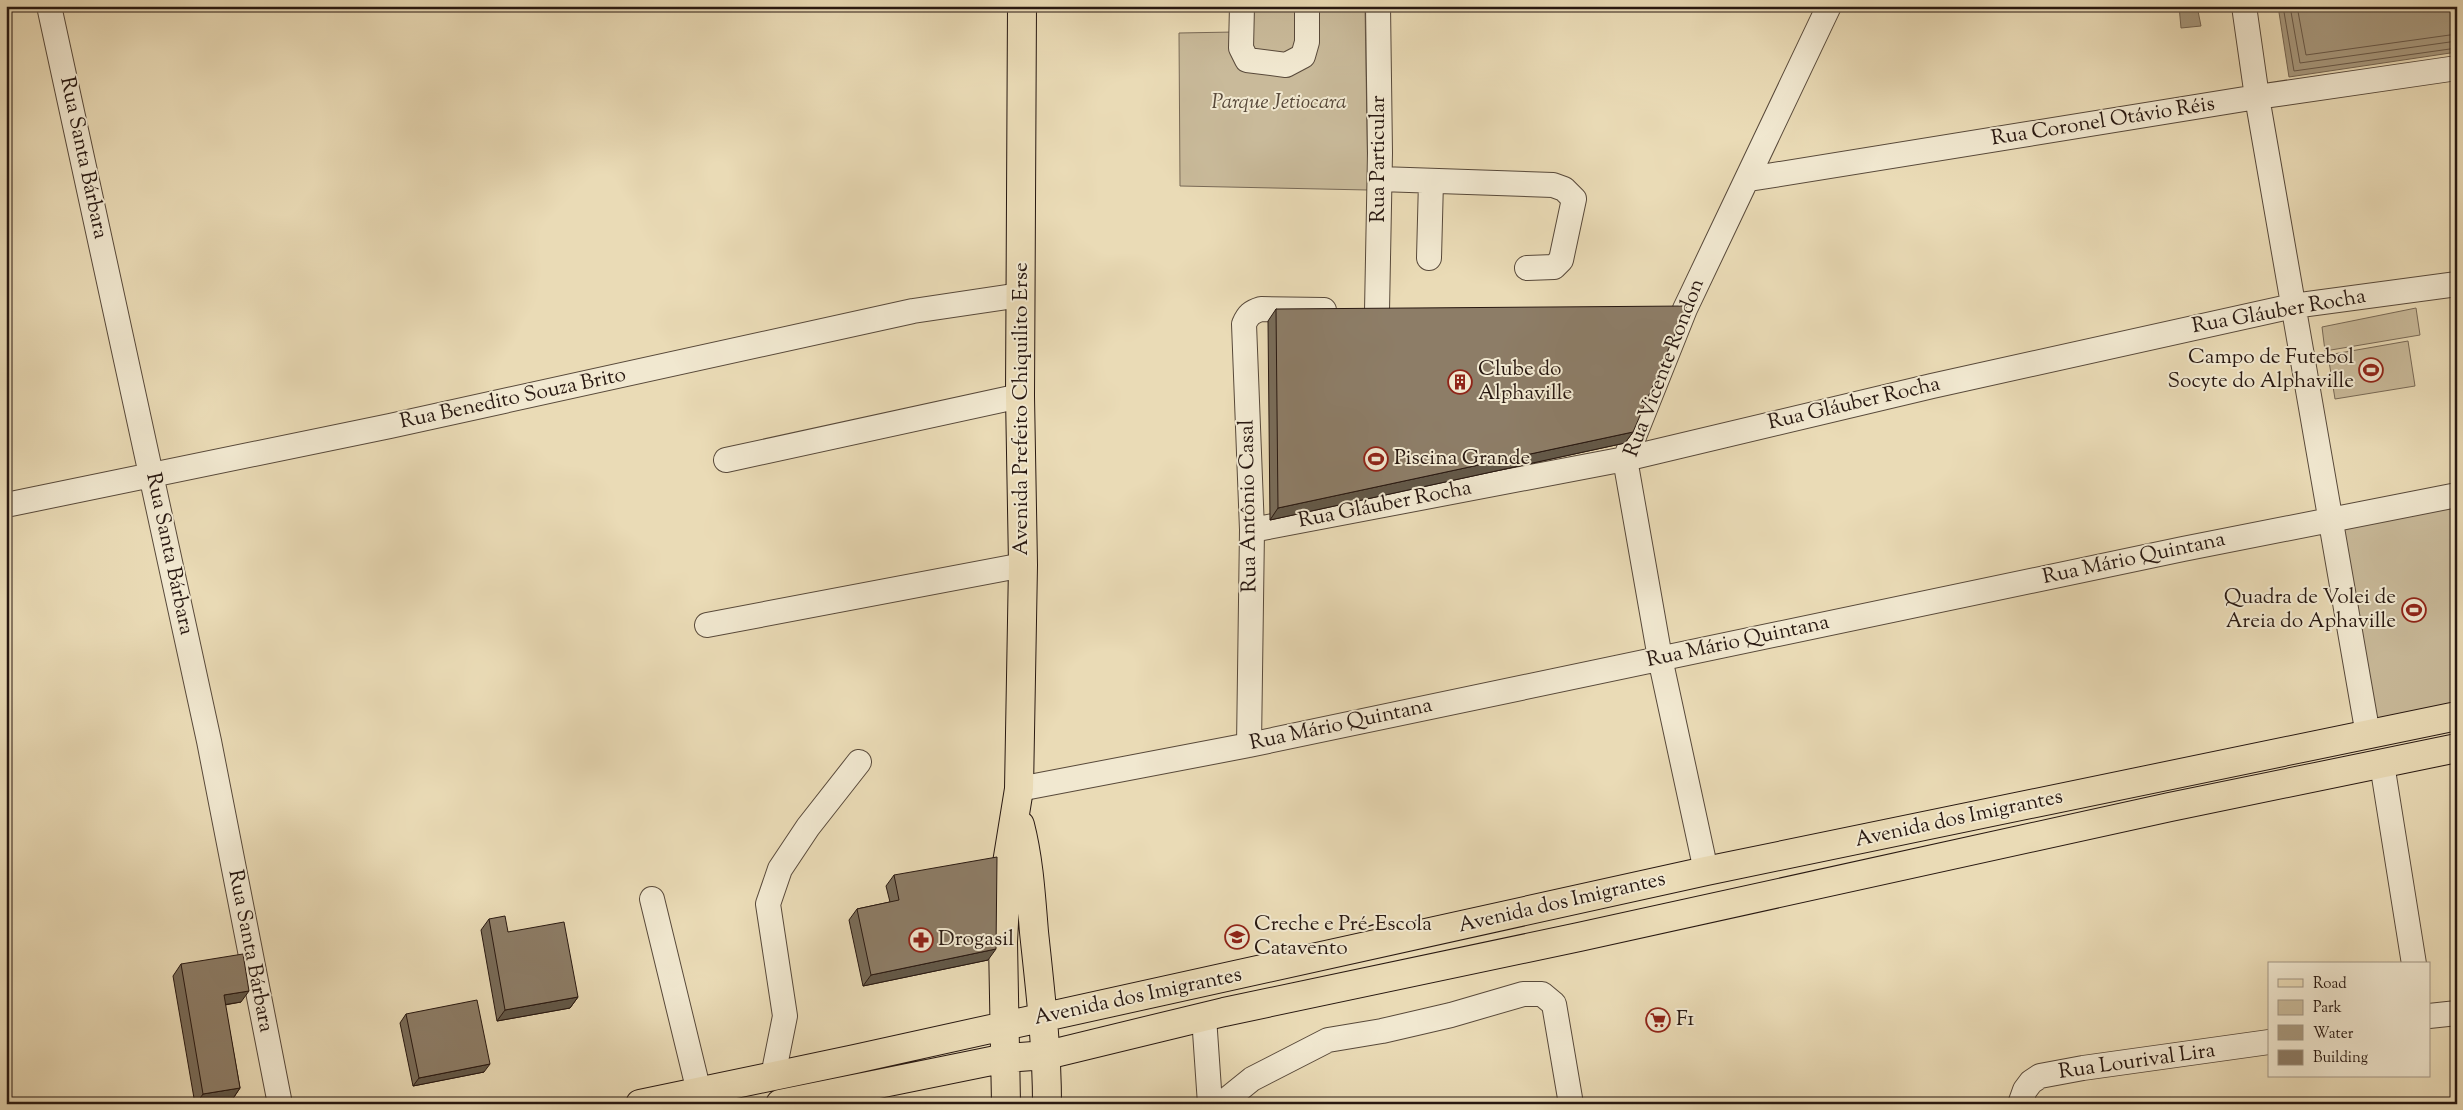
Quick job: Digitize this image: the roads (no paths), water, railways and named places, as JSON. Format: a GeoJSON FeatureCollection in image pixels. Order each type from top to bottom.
{"type":"FeatureCollection","features":[{"type":"Feature","properties":{"kind":"main road","name":"Avenida Prefeito Chiquilito Erse"},"geometry":{"type":"LineString","coordinates":[[1006,1058],[1002,1026],[1005,896],[1017,800],[1022,565],[1020,295],[1022,6]]}},
{"type":"Feature","properties":{"kind":"main road","name":"Avenida dos Imigrantes"},"geometry":{"type":"LineString","coordinates":[[640,1104],[707,1098],[773,1076],[1571,901],[2457,716]]}},
{"type":"Feature","properties":{"kind":"main road","name":"Avenida dos Imigrantes"},"geometry":{"type":"LineString","coordinates":[[780,1104],[1006,1058],[1047,1055],[1204,1017],[2170,807],[2457,748]]}},
{"type":"Feature","properties":{"kind":"main road","name":"Avenida Prefeito Chiquilito Erse"},"geometry":{"type":"LineString","coordinates":[[1017,800],[1029,880],[1044,1017],[1047,1055],[1047,1104]]}},
{"type":"Feature","properties":{"kind":"main road"},"geometry":{"type":"LineString","coordinates":[[1571,901],[1579,937]]}},
{"type":"Feature","properties":{"kind":"main road"},"geometry":{"type":"LineString","coordinates":[[1006,1058],[1006,1104]]}},
{"type":"Feature","properties":{"kind":"street","name":"Rua Santa Bárbara"},"geometry":{"type":"LineString","coordinates":[[49,6],[152,474],[208,741],[280,1104]]}},
{"type":"Feature","properties":{"kind":"street"},"geometry":{"type":"LineString","coordinates":[[1242,6],[1242,48],[1247,60],[1286,65],[1303,56],[1307,42],[1307,6]]}},
{"type":"Feature","properties":{"kind":"street","name":"Rua Particular"},"geometry":{"type":"LineString","coordinates":[[1293,309],[1371,311],[1380,179],[1378,6]]}},
{"type":"Feature","properties":{"kind":"street","name":"Rua Vicente Rondon"},"geometry":{"type":"LineString","coordinates":[[1706,872],[1660,658],[1625,459],[1685,309],[1749,178],[1829,6]]}},
{"type":"Feature","properties":{"kind":"street"},"geometry":{"type":"LineString","coordinates":[[2244,6],[2257,97],[2368,735]]}},
{"type":"Feature","properties":{"kind":"street","name":"Rua Coronel Otávio Réis"},"geometry":{"type":"LineString","coordinates":[[1749,178],[2257,97],[2457,68]]}},
{"type":"Feature","properties":{"kind":"street"},"geometry":{"type":"LineString","coordinates":[[1380,179],[1553,185],[1564,189],[1574,199],[1560,260],[1554,267],[1527,268]]}},
{"type":"Feature","properties":{"kind":"street"},"geometry":{"type":"LineString","coordinates":[[1429,258],[1431,181]]}},
{"type":"Feature","properties":{"kind":"street","name":"Rua Gláuber Rocha"},"geometry":{"type":"LineString","coordinates":[[1252,530],[1625,459],[1941,384],[2294,306],[2457,284]]}},
{"type":"Feature","properties":{"kind":"street","name":"Rua Benedito Souza Brito"},"geometry":{"type":"LineString","coordinates":[[6,505],[390,426],[913,311],[1020,295]]}},
{"type":"Feature","properties":{"kind":"street","name":"Rua Antônio Casal"},"geometry":{"type":"LineString","coordinates":[[1249,745],[1252,530],[1244,324],[1247,316],[1252,312],[1274,308],[1293,309]]}},
{"type":"Feature","properties":{"kind":"street"},"geometry":{"type":"LineString","coordinates":[[1657,309],[1685,309]]}},
{"type":"Feature","properties":{"kind":"street"},"geometry":{"type":"LineString","coordinates":[[726,460],[1020,396]]}},
{"type":"Feature","properties":{"kind":"street","name":"Rua Mário Quintana"},"geometry":{"type":"LineString","coordinates":[[1017,800],[1249,745],[2329,519],[2457,495]]}},
{"type":"Feature","properties":{"kind":"street"},"geometry":{"type":"LineString","coordinates":[[707,625],[1022,565]]}},
{"type":"Feature","properties":{"kind":"street"},"geometry":{"type":"LineString","coordinates":[[773,1076],[785,1016],[768,904],[780,869],[808,827],[859,762]]}},
{"type":"Feature","properties":{"kind":"street"},"geometry":{"type":"LineString","coordinates":[[2382,764],[2414,962]]}},
{"type":"Feature","properties":{"kind":"street"},"geometry":{"type":"LineString","coordinates":[[652,899],[707,1098]]}},
{"type":"Feature","properties":{"kind":"street"},"geometry":{"type":"LineString","coordinates":[[1221,1104],[1252,1078],[1328,1040],[1408,1025],[1523,994],[1542,994],[1554,1004],[1571,1104]]}},
{"type":"Feature","properties":{"kind":"street"},"geometry":{"type":"LineString","coordinates":[[2430,1016],[2457,1013]]}},
{"type":"Feature","properties":{"kind":"street"},"geometry":{"type":"LineString","coordinates":[[1204,1017],[1210,1104]]}},
{"type":"Feature","properties":{"kind":"street","name":"Rua Lourival Lira"},"geometry":{"type":"LineString","coordinates":[[2020,1104],[2025,1090],[2031,1082],[2040,1076],[2083,1068],[2268,1042]]}},
{"type":"Feature","properties":{"kind":"water"},"geometry":{"type":"Polygon","coordinates":[[[2179,6],[2197,6],[2201,26],[2181,28],[2179,6]]]}},
{"type":"Feature","properties":{"kind":"water"},"geometry":{"type":"Polygon","coordinates":[[[2278,6],[2457,6],[2457,52],[2289,77],[2278,6]]]}},
{"type":"Feature","properties":{"kind":"place","name":"Campo de Futebol Socyte do Alphaville"},"geometry":{"type":"Point","coordinates":[2371,370]}},
{"type":"Feature","properties":{"kind":"place","name":"Clube do Alphaville"},"geometry":{"type":"Point","coordinates":[1460,382]}},
{"type":"Feature","properties":{"kind":"place","name":"Piscina Grande"},"geometry":{"type":"Point","coordinates":[1376,459]}},
{"type":"Feature","properties":{"kind":"place","name":"Quadra de Volei de Areia do Aphaville"},"geometry":{"type":"Point","coordinates":[2414,610]}},
{"type":"Feature","properties":{"kind":"place","name":"Creche e Pré-Escola Catavento"},"geometry":{"type":"Point","coordinates":[1237,937]}},
{"type":"Feature","properties":{"kind":"place","name":"Drogasil"},"geometry":{"type":"Point","coordinates":[921,940]}},
{"type":"Feature","properties":{"kind":"place","name":"F1"},"geometry":{"type":"Point","coordinates":[1658,1020]}},
{"type":"Feature","properties":{"kind":"park label","name":"Parque Jetiocara"},"geometry":{"type":"Point","coordinates":[1279,103]}}]}
